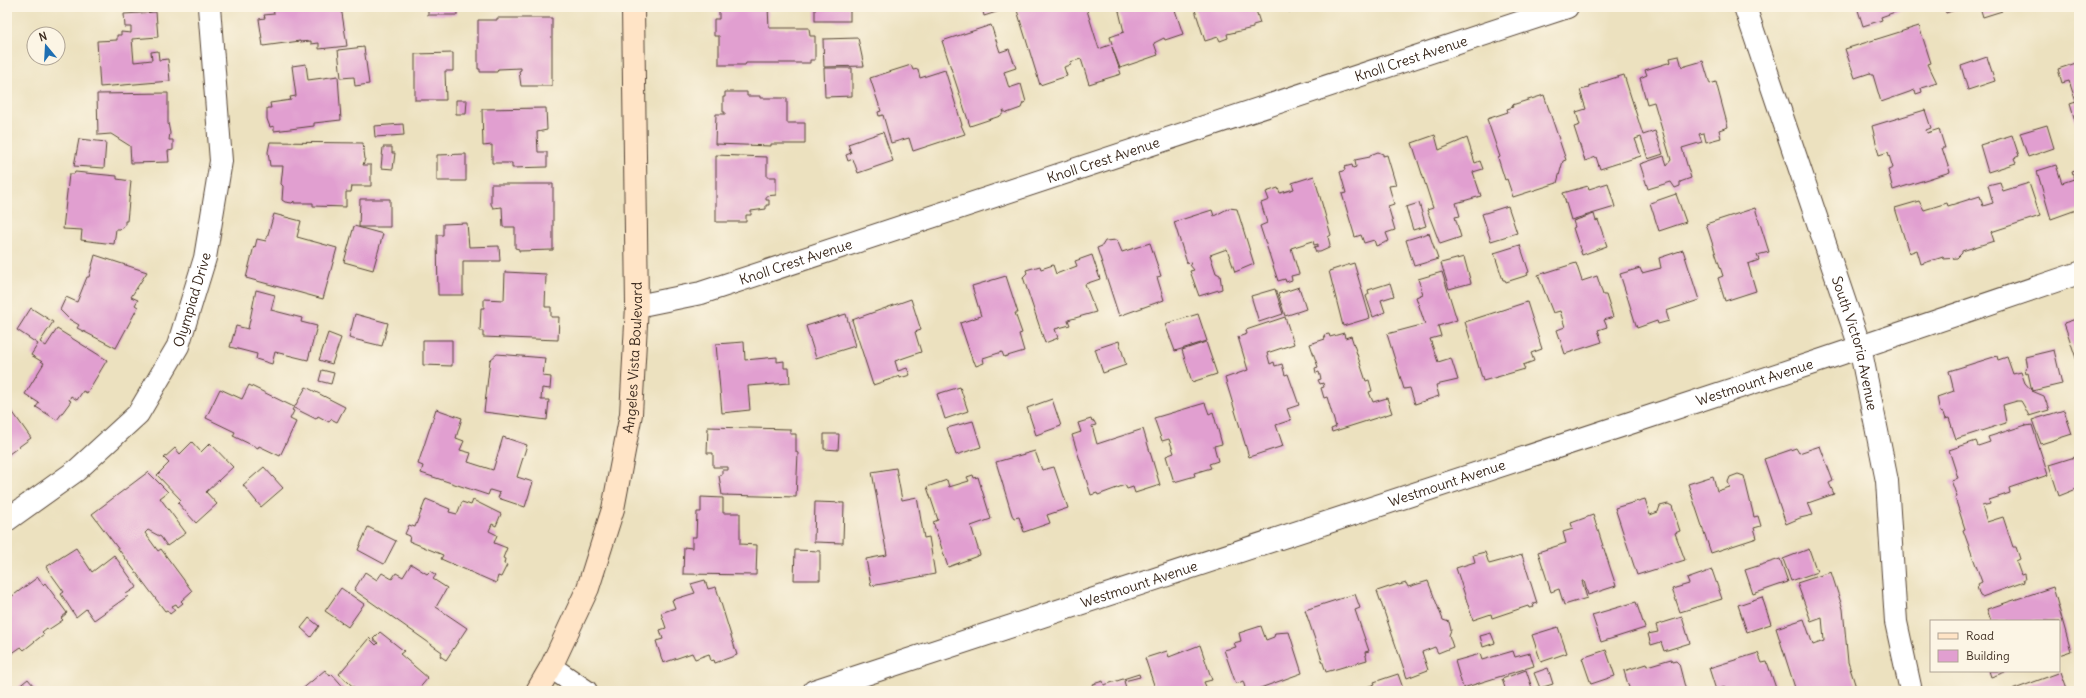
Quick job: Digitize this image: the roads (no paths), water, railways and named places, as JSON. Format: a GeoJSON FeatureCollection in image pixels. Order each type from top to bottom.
{"type":"FeatureCollection","features":[{"type":"Feature","properties":{"kind":"street","name":"Olympiad Drive"},"geometry":{"type":"LineString","coordinates":[[7,520],[77,470],[138,414],[178,346],[205,258],[221,161],[209,7]]}},
{"type":"Feature","properties":{"kind":"street","name":"Angeles Vista Boulevard"},"geometry":{"type":"LineString","coordinates":[[537,691],[551,667],[588,588],[613,509],[631,414],[637,306],[633,7]]}},
{"type":"Feature","properties":{"kind":"street","name":"Knoll Crest Avenue"},"geometry":{"type":"LineString","coordinates":[[637,306],[701,293],[1567,7]]}},
{"type":"Feature","properties":{"kind":"street","name":"South Victoria Avenue"},"geometry":{"type":"LineString","coordinates":[[1745,7],[1860,347],[1887,481],[1896,622],[1911,691]]}},
{"type":"Feature","properties":{"kind":"street","name":"Westmount Avenue"},"geometry":{"type":"LineString","coordinates":[[814,691],[2079,274]]}},
{"type":"Feature","properties":{"kind":"street"},"geometry":{"type":"LineString","coordinates":[[551,667],[586,691]]}}]}
